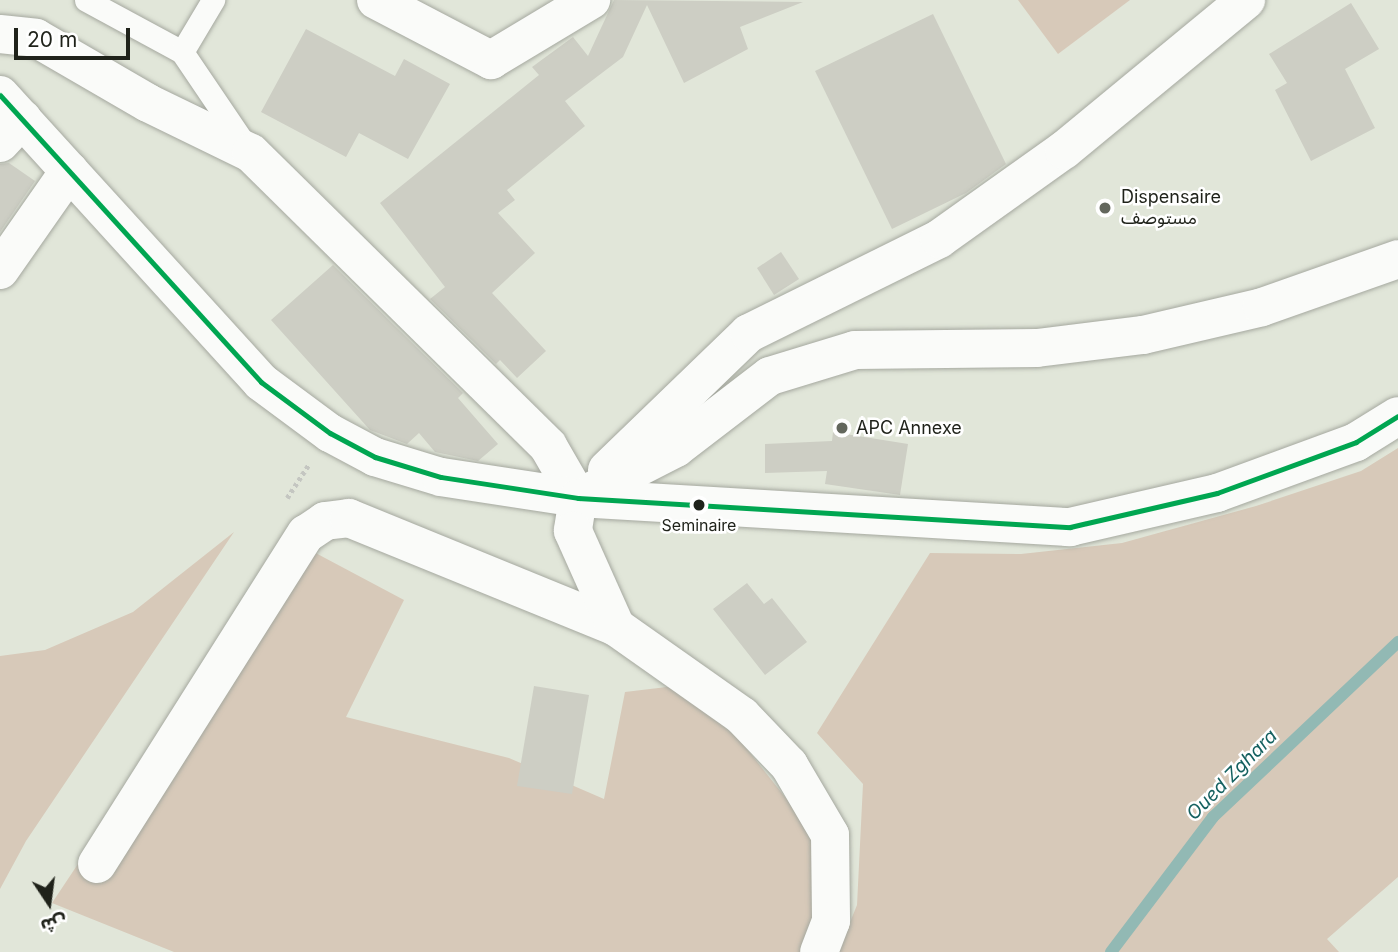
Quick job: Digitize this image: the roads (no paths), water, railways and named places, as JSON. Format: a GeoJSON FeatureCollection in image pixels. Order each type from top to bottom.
{"type":"FeatureCollection","features":[{"type":"Feature","properties":{"kind":"street"},"geometry":{"type":"LineString","coordinates":[[376,0],[491,60],[591,0]]}},
{"type":"Feature","properties":{"kind":"street"},"geometry":{"type":"LineString","coordinates":[[616,627],[573,531],[578,498],[749,333],[939,239],[1064,150],[1246,0]]}},
{"type":"Feature","properties":{"kind":"street"},"geometry":{"type":"LineString","coordinates":[[0,34],[36,38],[148,103],[251,153],[548,446],[578,498]]}},
{"type":"Feature","properties":{"kind":"street"},"geometry":{"type":"LineString","coordinates":[[7,119],[69,171],[261,382],[330,433],[374,457],[441,477],[578,498],[1070,527],[1217,493],[1356,442],[1398,416]]}},
{"type":"Feature","properties":{"kind":"street"},"geometry":{"type":"LineString","coordinates":[[0,270],[69,171]]}},
{"type":"Feature","properties":{"kind":"street"},"geometry":{"type":"LineString","coordinates":[[578,498],[676,448],[770,376],[855,350],[1037,348],[1143,335],[1262,307],[1398,259]]}},
{"type":"Feature","properties":{"kind":"street"},"geometry":{"type":"LineString","coordinates":[[97,864],[306,534],[325,521],[349,518],[616,627],[742,716],[789,765],[830,835],[831,921],[819,952]]}},
{"type":"Feature","properties":{"kind":"lane"},"geometry":{"type":"LineString","coordinates":[[86,0],[182,52],[251,153]]}},
{"type":"Feature","properties":{"kind":"lane"},"geometry":{"type":"LineString","coordinates":[[182,52],[213,0]]}},
{"type":"Feature","properties":{"kind":"waterway","name":"Oued Zghara"},"geometry":{"type":"LineString","coordinates":[[1111,952],[1213,817],[1398,642]]}},
{"type":"Feature","properties":{"kind":"place","name":"Dispensaire مستوصف"},"geometry":{"type":"Point","coordinates":[1105,208]}},
{"type":"Feature","properties":{"kind":"place","name":"APC Annexe"},"geometry":{"type":"Point","coordinates":[842,428]}},
{"type":"Feature","properties":{"kind":"place","name":"Seminaire"},"geometry":{"type":"Point","coordinates":[699,505]}}]}
